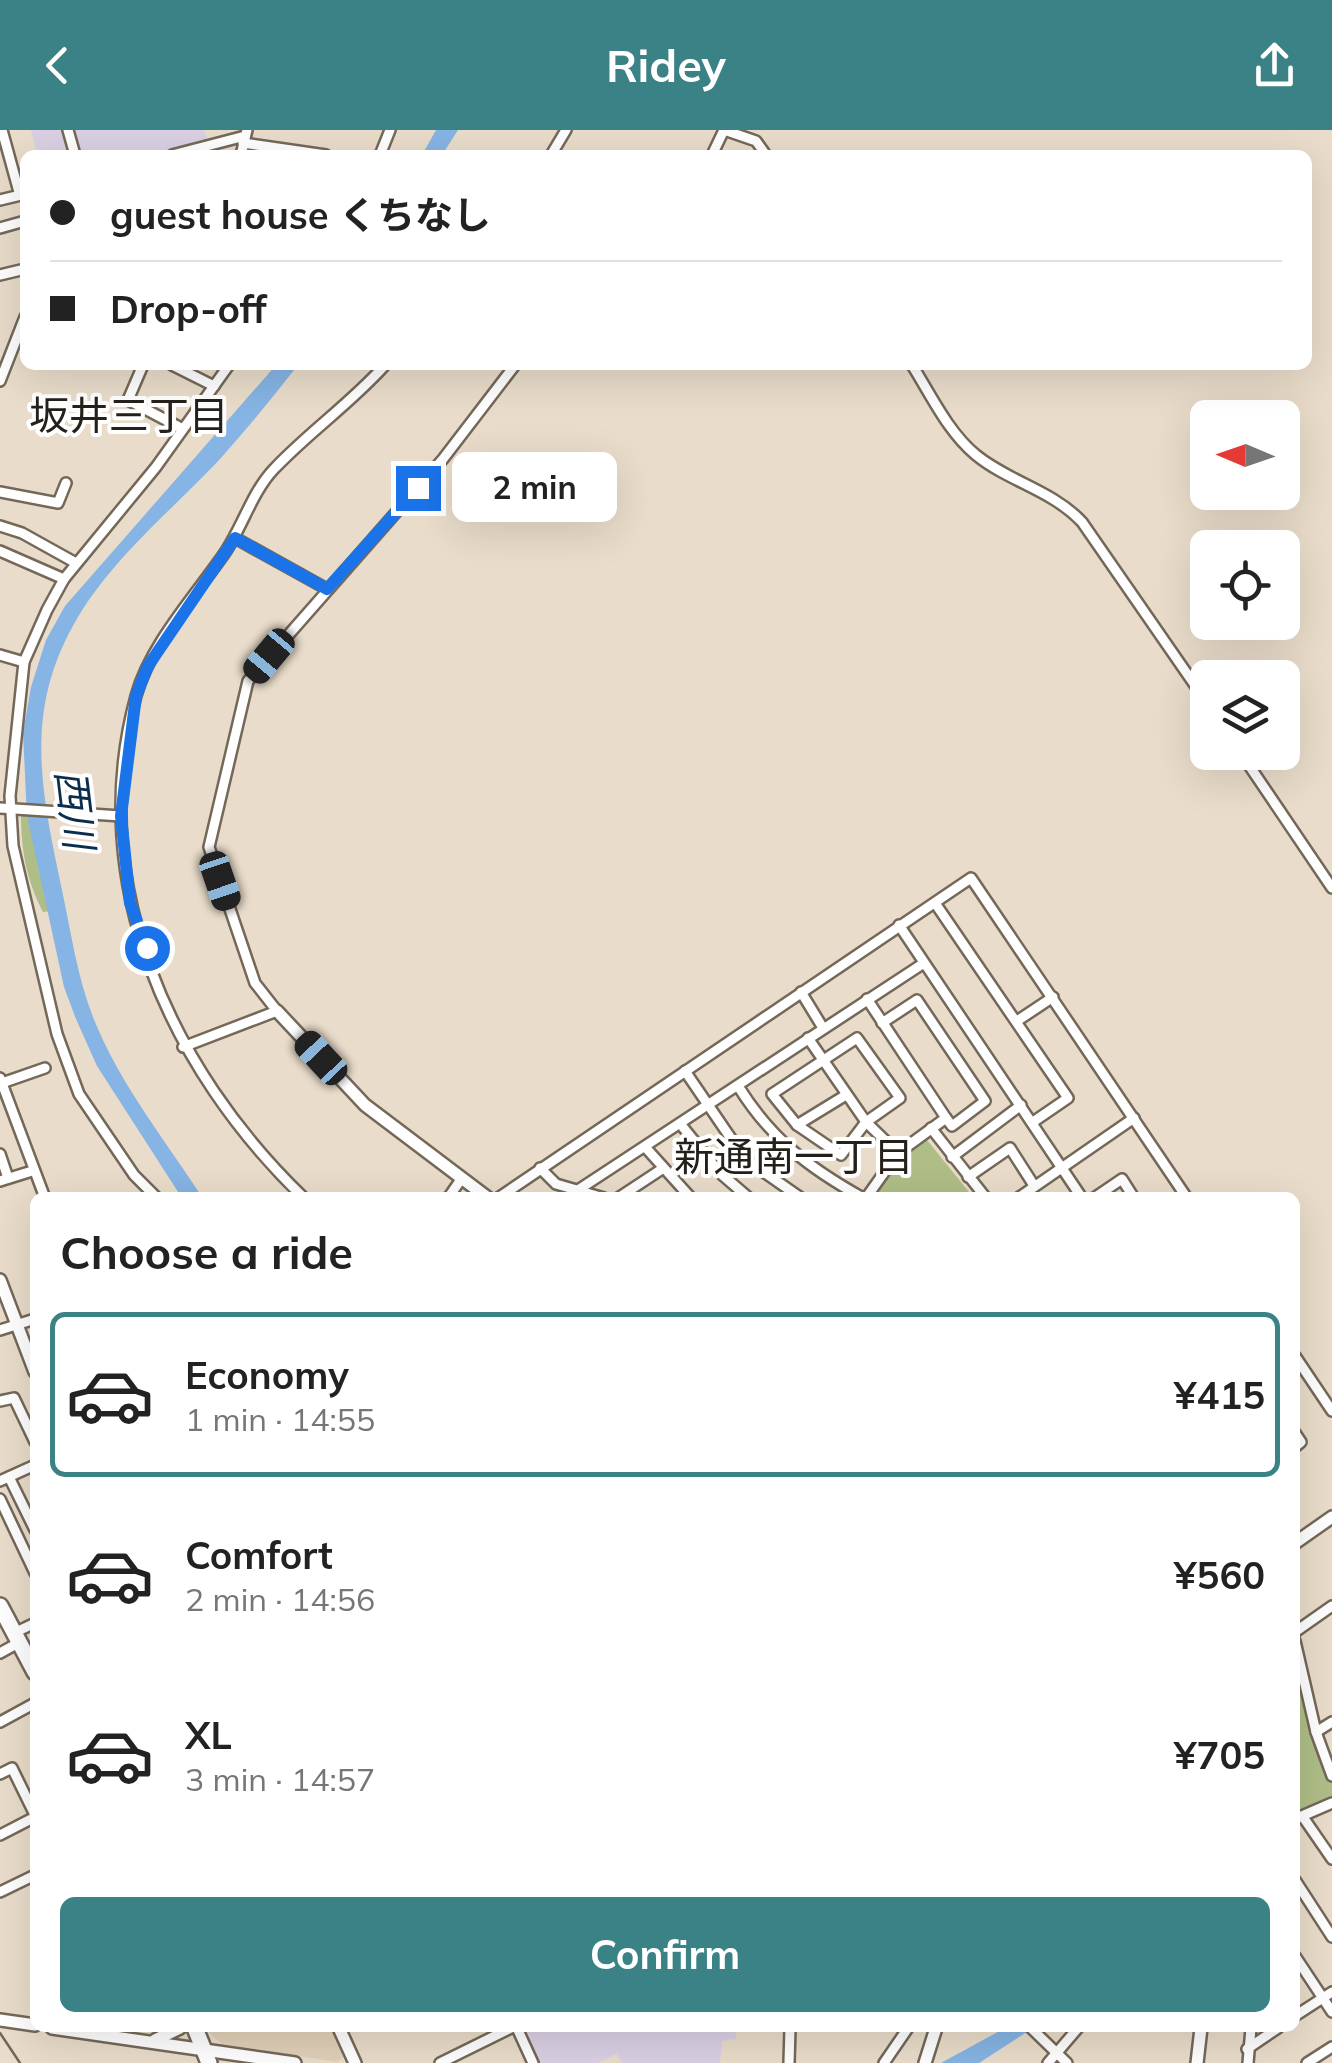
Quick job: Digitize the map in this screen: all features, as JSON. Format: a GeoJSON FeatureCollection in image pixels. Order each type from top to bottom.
{"type":"FeatureCollection","features":[{"type":"Feature","properties":{"kind":"main road"},"geometry":{"type":"LineString","coordinates":[[0,1606],[30,1663]]}},
{"type":"Feature","properties":{"kind":"main road"},"geometry":{"type":"LineString","coordinates":[[197,2032],[207,2056]]}},
{"type":"Feature","properties":{"kind":"street"},"geometry":{"type":"LineString","coordinates":[[2,130],[20,187]]}},
{"type":"Feature","properties":{"kind":"street"},"geometry":{"type":"LineString","coordinates":[[208,130],[212,144]]}},
{"type":"Feature","properties":{"kind":"street"},"geometry":{"type":"LineString","coordinates":[[724,130],[756,141],[762,150]]}},
{"type":"Feature","properties":{"kind":"street"},"geometry":{"type":"LineString","coordinates":[[190,150],[245,136],[286,150]]}},
{"type":"Feature","properties":{"kind":"street"},"geometry":{"type":"LineString","coordinates":[[0,381],[20,329]]}},
{"type":"Feature","properties":{"kind":"street"},"geometry":{"type":"LineString","coordinates":[[141,370],[128,400],[181,428]]}},
{"type":"Feature","properties":{"kind":"street"},"geometry":{"type":"LineString","coordinates":[[182,370],[214,386]]}},
{"type":"Feature","properties":{"kind":"street"},"geometry":{"type":"LineString","coordinates":[[151,1192],[134,1176],[78,1094],[57,1034],[5,806],[24,662],[64,579],[156,468],[226,370]]}},
{"type":"Feature","properties":{"kind":"street"},"geometry":{"type":"LineString","coordinates":[[298,1192],[199,1075],[183,1047],[130,903],[121,816],[136,696],[148,666],[235,538],[271,472],[380,370]]}},
{"type":"Feature","properties":{"kind":"street"},"geometry":{"type":"LineString","coordinates":[[480,1192],[365,1106],[276,1011],[255,982],[209,847],[248,681],[443,460],[511,370]]}},
{"type":"Feature","properties":{"kind":"street"},"geometry":{"type":"LineString","coordinates":[[915,370],[952,430],[976,456],[1063,503],[1082,522],[1190,678]]}},
{"type":"Feature","properties":{"kind":"street"},"geometry":{"type":"LineString","coordinates":[[0,492],[58,504],[66,484]]}},
{"type":"Feature","properties":{"kind":"street"},"geometry":{"type":"LineString","coordinates":[[0,526],[22,533],[76,563]]}},
{"type":"Feature","properties":{"kind":"street"},"geometry":{"type":"LineString","coordinates":[[235,538],[327,589]]}},
{"type":"Feature","properties":{"kind":"street"},"geometry":{"type":"LineString","coordinates":[[0,551],[64,579]]}},
{"type":"Feature","properties":{"kind":"street"},"geometry":{"type":"LineString","coordinates":[[0,655],[24,662]]}},
{"type":"Feature","properties":{"kind":"street"},"geometry":{"type":"LineString","coordinates":[[1252,770],[1332,888]]}},
{"type":"Feature","properties":{"kind":"street"},"geometry":{"type":"LineString","coordinates":[[5,806],[121,816]]}},
{"type":"Feature","properties":{"kind":"street"},"geometry":{"type":"LineString","coordinates":[[506,1192],[971,878],[1183,1192]]}},
{"type":"Feature","properties":{"kind":"street"},"geometry":{"type":"LineString","coordinates":[[935,903],[1068,1098],[1032,1122]]}},
{"type":"Feature","properties":{"kind":"street"},"geometry":{"type":"LineString","coordinates":[[899,925],[1078,1192]]}},
{"type":"Feature","properties":{"kind":"street"},"geometry":{"type":"LineString","coordinates":[[578,1190],[682,1126],[924,963]]}},
{"type":"Feature","properties":{"kind":"street"},"geometry":{"type":"LineString","coordinates":[[801,992],[824,1028]]}},
{"type":"Feature","properties":{"kind":"street"},"geometry":{"type":"LineString","coordinates":[[1018,1021],[1053,997]]}},
{"type":"Feature","properties":{"kind":"street"},"geometry":{"type":"LineString","coordinates":[[867,1000],[882,1023],[946,1118],[952,1126],[985,1102],[917,1000],[882,1023]]}},
{"type":"Feature","properties":{"kind":"street"},"geometry":{"type":"LineString","coordinates":[[183,1047],[276,1011]]}},
{"type":"Feature","properties":{"kind":"street"},"geometry":{"type":"LineString","coordinates":[[808,1038],[866,1122],[898,1154]]}},
{"type":"Feature","properties":{"kind":"street"},"geometry":{"type":"LineString","coordinates":[[857,1038],[900,1098],[866,1122],[840,1155],[798,1125],[772,1094],[824,1059],[857,1038]]}},
{"type":"Feature","properties":{"kind":"street"},"geometry":{"type":"LineString","coordinates":[[42,1192],[1,1081],[45,1068]]}},
{"type":"Feature","properties":{"kind":"street"},"geometry":{"type":"LineString","coordinates":[[685,1070],[745,1159],[793,1192]]}},
{"type":"Feature","properties":{"kind":"street"},"geometry":{"type":"LineString","coordinates":[[738,1086],[760,1121],[788,1151],[855,1192]]}},
{"type":"Feature","properties":{"kind":"street"},"geometry":{"type":"LineString","coordinates":[[798,1125],[846,1095]]}},
{"type":"Feature","properties":{"kind":"street"},"geometry":{"type":"LineString","coordinates":[[952,1157],[1020,1105]]}},
{"type":"Feature","properties":{"kind":"street"},"geometry":{"type":"LineString","coordinates":[[870,1192],[898,1154],[946,1118]]}},
{"type":"Feature","properties":{"kind":"street"},"geometry":{"type":"LineString","coordinates":[[1024,1192],[1134,1118]]}},
{"type":"Feature","properties":{"kind":"street"},"geometry":{"type":"LineString","coordinates":[[682,1126],[740,1192]]}},
{"type":"Feature","properties":{"kind":"street"},"geometry":{"type":"LineString","coordinates":[[932,1128],[981,1192]]}},
{"type":"Feature","properties":{"kind":"street"},"geometry":{"type":"LineString","coordinates":[[646,1148],[685,1192]]}},
{"type":"Feature","properties":{"kind":"street"},"geometry":{"type":"LineString","coordinates":[[968,1178],[1010,1148],[1033,1184]]}},
{"type":"Feature","properties":{"kind":"street"},"geometry":{"type":"LineString","coordinates":[[0,1154],[4,1180],[32,1171]]}},
{"type":"Feature","properties":{"kind":"street"},"geometry":{"type":"LineString","coordinates":[[540,1168],[556,1184],[584,1192]]}},
{"type":"Feature","properties":{"kind":"street"},"geometry":{"type":"LineString","coordinates":[[627,1192],[662,1169]]}},
{"type":"Feature","properties":{"kind":"street"},"geometry":{"type":"LineString","coordinates":[[452,1192],[462,1178]]}},
{"type":"Feature","properties":{"kind":"street"},"geometry":{"type":"LineString","coordinates":[[1103,1192],[1122,1180],[1130,1192]]}},
{"type":"Feature","properties":{"kind":"street"},"geometry":{"type":"LineString","coordinates":[[0,1280],[30,1359]]}},
{"type":"Feature","properties":{"kind":"street"},"geometry":{"type":"LineString","coordinates":[[0,1330],[30,1321]]}},
{"type":"Feature","properties":{"kind":"street"},"geometry":{"type":"LineString","coordinates":[[1300,1363],[1332,1411]]}},
{"type":"Feature","properties":{"kind":"street"},"geometry":{"type":"LineString","coordinates":[[0,1401],[14,1398],[30,1432]]}},
{"type":"Feature","properties":{"kind":"street"},"geometry":{"type":"LineString","coordinates":[[30,1467],[4,1479],[30,1522]]}},
{"type":"Feature","properties":{"kind":"street"},"geometry":{"type":"LineString","coordinates":[[0,1500],[30,1563]]}},
{"type":"Feature","properties":{"kind":"street"},"geometry":{"type":"LineString","coordinates":[[1300,1540],[1332,1518]]}},
{"type":"Feature","properties":{"kind":"street"},"geometry":{"type":"LineString","coordinates":[[1300,1628],[1332,1606]]}},
{"type":"Feature","properties":{"kind":"street"},"geometry":{"type":"LineString","coordinates":[[0,1653],[30,1627]]}},
{"type":"Feature","properties":{"kind":"street"},"geometry":{"type":"LineString","coordinates":[[1300,1663],[1316,1732],[1332,1776]]}},
{"type":"Feature","properties":{"kind":"street"},"geometry":{"type":"LineString","coordinates":[[0,1722],[30,1706]]}},
{"type":"Feature","properties":{"kind":"street"},"geometry":{"type":"LineString","coordinates":[[1316,1732],[1332,1722]]}},
{"type":"Feature","properties":{"kind":"street"},"geometry":{"type":"LineString","coordinates":[[0,1774],[12,1768],[30,1805]]}},
{"type":"Feature","properties":{"kind":"street"},"geometry":{"type":"LineString","coordinates":[[23,1790],[30,1786]]}},
{"type":"Feature","properties":{"kind":"street"},"geometry":{"type":"LineString","coordinates":[[1300,1818],[1332,1803]]}},
{"type":"Feature","properties":{"kind":"street"},"geometry":{"type":"LineString","coordinates":[[0,1834],[30,1819]]}},
{"type":"Feature","properties":{"kind":"street"},"geometry":{"type":"LineString","coordinates":[[1300,1819],[1332,1859]]}},
{"type":"Feature","properties":{"kind":"street"},"geometry":{"type":"LineString","coordinates":[[0,1892],[30,1877]]}},
{"type":"Feature","properties":{"kind":"street"},"geometry":{"type":"LineString","coordinates":[[1300,1888],[1332,1937]]}},
{"type":"Feature","properties":{"kind":"street"},"geometry":{"type":"LineString","coordinates":[[1300,1962],[1327,1995],[1332,2012]]}},
{"type":"Feature","properties":{"kind":"street"},"geometry":{"type":"LineString","coordinates":[[1300,2013],[1327,1995]]}},
{"type":"Feature","properties":{"kind":"street"},"geometry":{"type":"LineString","coordinates":[[0,2020],[30,2024]]}},
{"type":"Feature","properties":{"kind":"street"},"geometry":{"type":"LineString","coordinates":[[80,2032],[151,2042],[207,2056],[295,2063]]}},
{"type":"Feature","properties":{"kind":"street"},"geometry":{"type":"LineString","coordinates":[[151,2042],[172,2032]]}},
{"type":"Feature","properties":{"kind":"street"},"geometry":{"type":"LineString","coordinates":[[341,2032],[356,2063]]}},
{"type":"Feature","properties":{"kind":"street"},"geometry":{"type":"LineString","coordinates":[[440,2063],[506,2032]]}},
{"type":"Feature","properties":{"kind":"street"},"geometry":{"type":"LineString","coordinates":[[516,2032],[532,2063]]}},
{"type":"Feature","properties":{"kind":"street"},"geometry":{"type":"LineString","coordinates":[[789,2063],[790,2032]]}},
{"type":"Feature","properties":{"kind":"street"},"geometry":{"type":"LineString","coordinates":[[884,2063],[905,2032]]}},
{"type":"Feature","properties":{"kind":"street"},"geometry":{"type":"LineString","coordinates":[[925,2063],[935,2032]]}},
{"type":"Feature","properties":{"kind":"street"},"geometry":{"type":"LineString","coordinates":[[1035,2032],[1067,2063]]}},
{"type":"Feature","properties":{"kind":"street"},"geometry":{"type":"LineString","coordinates":[[1048,2063],[1075,2032]]}},
{"type":"Feature","properties":{"kind":"street"},"geometry":{"type":"LineString","coordinates":[[1197,2063],[1201,2032]]}},
{"type":"Feature","properties":{"kind":"street"},"geometry":{"type":"LineString","coordinates":[[1248,2063],[1249,2032]]}},
{"type":"Feature","properties":{"kind":"street"},"geometry":{"type":"LineString","coordinates":[[1247,2048],[1272,2032]]}},
{"type":"Feature","properties":{"kind":"street"},"geometry":{"type":"LineString","coordinates":[[1307,2063],[1332,2046]]}},
{"type":"Feature","properties":{"kind":"street"},"geometry":{"type":"LineString","coordinates":[[248,2063],[264,2059]]}},
{"type":"Feature","properties":{"kind":"shaded area"},"geometry":{"type":"Polygon","coordinates":[[[31,130],[65,130],[70,150],[36,150],[31,130]]]}},
{"type":"Feature","properties":{"kind":"shaded area"},"geometry":{"type":"Polygon","coordinates":[[[74,130],[204,130],[207,140],[166,150],[80,150],[74,130]]]}},
{"type":"Feature","properties":{"kind":"shaded area"},"geometry":{"type":"Polygon","coordinates":[[[208,2032],[335,2032],[345,2056],[337,2062],[222,2044],[208,2032]]]}},
{"type":"Feature","properties":{"kind":"shaded area"},"geometry":{"type":"Polygon","coordinates":[[[524,2032],[736,2032],[736,2039],[722,2041],[720,2063],[622,2063],[617,2054],[597,2063],[538,2063],[524,2032]]]}},
{"type":"Feature","properties":{"kind":"green space"},"geometry":{"type":"Polygon","coordinates":[[[21,813],[30,813],[52,911],[43,912],[29,876],[21,813]]]}},
{"type":"Feature","properties":{"kind":"green space"},"geometry":{"type":"Polygon","coordinates":[[[927,1140],[969,1192],[878,1192],[896,1163],[927,1140]]]}},
{"type":"Feature","properties":{"kind":"green space"},"geometry":{"type":"Polygon","coordinates":[[[1300,1683],[1311,1734],[1332,1782],[1332,1796],[1300,1812],[1300,1683]]]}},
{"type":"Feature","properties":{"kind":"water"},"geometry":{"type":"Polygon","coordinates":[[[436,130],[458,130],[445,150],[425,150],[436,130]]]}},
{"type":"Feature","properties":{"kind":"water"},"geometry":{"type":"Polygon","coordinates":[[[272,370],[294,370],[230,448],[123,558],[88,601],[58,657],[43,723],[41,755],[48,821],[85,995],[120,1073],[199,1192],[178,1192],[97,1066],[64,987],[27,816],[23,733],[31,687],[46,640],[65,606],[272,370]]]}},
{"type":"Feature","properties":{"kind":"water"},"geometry":{"type":"Polygon","coordinates":[[[998,2032],[1027,2032],[979,2063],[941,2063],[998,2032]]]}},
{"type":"Feature","properties":{"kind":"railway"},"geometry":{"type":"LineString","coordinates":[[0,2033],[20,2063]]}},
{"type":"Feature","properties":{"kind":"district","name":"坂井三丁目"},"geometry":{"type":"Point","coordinates":[129,415]}},
{"type":"Feature","properties":{"kind":"district","name":"新通南一丁目"},"geometry":{"type":"Point","coordinates":[794,1156]}},
{"type":"Feature","properties":{"kind":"route"},"geometry":{"type":"LineString","coordinates":[[147,948],[130,903],[121,816],[136,696],[148,666],[235,538],[327,589],[418,488]]}},
{"type":"Feature","properties":{"kind":"water label","name":"西川"},"geometry":{"type":"Point","coordinates":[76,809]}}]}
